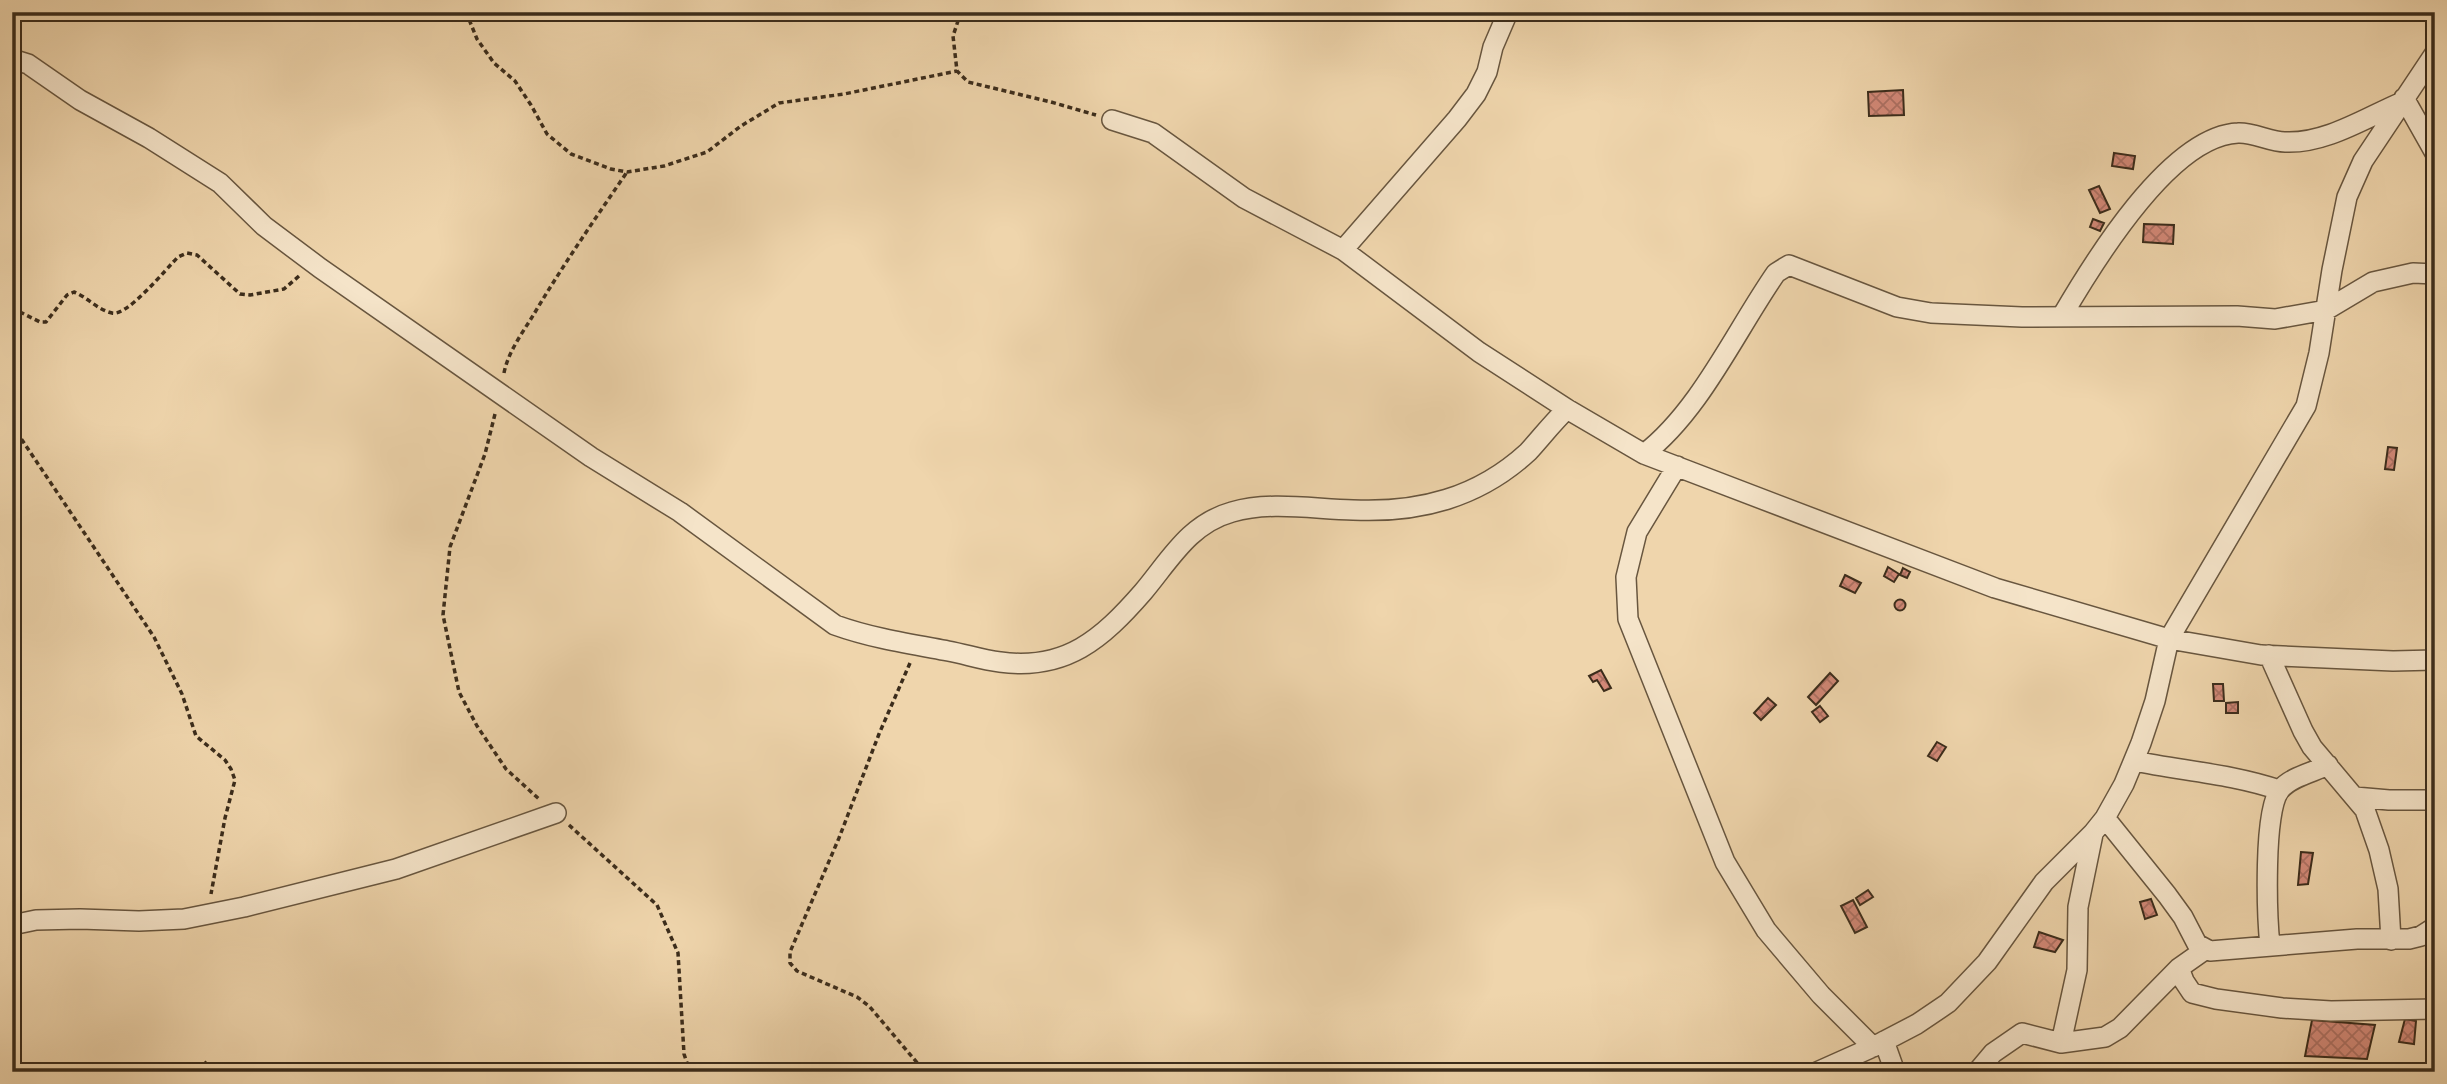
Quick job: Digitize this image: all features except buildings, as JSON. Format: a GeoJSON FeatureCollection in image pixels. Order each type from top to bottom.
{"type":"FeatureCollection","features":[{"type":"Feature","properties":{"kind":"street"},"geometry":{"type":"LineString","coordinates":[[1343,250],[1476,94],[1487,72],[1493,47],[1508,12]]}},
{"type":"Feature","properties":{"kind":"street"},"geometry":{"type":"LineString","coordinates":[[1817,1072],[1879,1044],[1948,1003],[1987,962],[2045,881],[2099,826],[2134,761],[2155,701],[2169,639],[2306,406],[2319,352],[2347,197],[2363,161],[2435,53]]}},
{"type":"Feature","properties":{"kind":"street"},"geometry":{"type":"LineString","coordinates":[[12,59],[28,64],[80,100],[149,138],[220,183],[264,226],[320,268],[591,457],[680,512],[835,625],[858,633],[1000,662],[1041,663],[1076,653],[1102,634],[1142,593],[1184,539],[1212,520],[1233,512],[1253,509],[1301,506],[1395,510],[1439,503],[1478,488],[1508,466],[1527,452],[1567,409]]}},
{"type":"Feature","properties":{"kind":"street"},"geometry":{"type":"LineString","coordinates":[[2402,100],[2435,153]]}},
{"type":"Feature","properties":{"kind":"street"},"geometry":{"type":"LineString","coordinates":[[2062,316],[2090,267],[2133,209],[2176,163],[2208,140],[2239,133],[2286,142],[2324,136],[2402,100]]}},
{"type":"Feature","properties":{"kind":"street"},"geometry":{"type":"LineString","coordinates":[[1112,120],[1153,133],[1244,198],[1343,250],[1479,352],[1567,409],[1644,454],[1996,588],[2169,639],[2269,655],[2393,661],[2435,660]]}},
{"type":"Feature","properties":{"kind":"street"},"geometry":{"type":"LineString","coordinates":[[1644,454],[1665,438],[1685,412],[1710,379],[1776,273],[1789,265],[1897,307],[1931,313],[2178,318],[2237,316],[2275,319],[2326,310],[2373,282],[2413,273],[2435,274]]}},
{"type":"Feature","properties":{"kind":"street"},"geometry":{"type":"LineString","coordinates":[[1677,466],[1637,532],[1626,578],[1628,619],[1725,862],[1766,930],[1821,995],[1879,1044],[1895,1072]]}},
{"type":"Feature","properties":{"kind":"street"},"geometry":{"type":"LineString","coordinates":[[2269,655],[2303,731],[2365,810],[2379,850],[2388,889],[2392,940]]}},
{"type":"Feature","properties":{"kind":"street"},"geometry":{"type":"LineString","coordinates":[[2134,761],[2223,774],[2279,790]]}},
{"type":"Feature","properties":{"kind":"street"},"geometry":{"type":"LineString","coordinates":[[2270,946],[2267,894],[2270,824],[2274,802],[2279,790],[2290,782],[2328,765]]}},
{"type":"Feature","properties":{"kind":"street"},"geometry":{"type":"LineString","coordinates":[[2355,797],[2435,800]]}},
{"type":"Feature","properties":{"kind":"street"},"geometry":{"type":"LineString","coordinates":[[12,925],[36,920],[184,919],[396,869],[556,813]]}},
{"type":"Feature","properties":{"kind":"street"},"geometry":{"type":"LineString","coordinates":[[2099,826],[2175,906],[2193,939],[2210,951],[2357,939],[2392,940],[2421,936],[2435,927]]}},
{"type":"Feature","properties":{"kind":"street"},"geometry":{"type":"LineString","coordinates":[[2061,1043],[2077,970],[2078,907],[2099,826]]}},
{"type":"Feature","properties":{"kind":"street"},"geometry":{"type":"LineString","coordinates":[[1977,1072],[1993,1053],[2022,1033],[2061,1043],[2105,1037],[2120,1028],[2179,968],[2206,949]]}},
{"type":"Feature","properties":{"kind":"street"},"geometry":{"type":"LineString","coordinates":[[2179,968],[2192,993],[2216,999],[2281,1008],[2330,1011],[2435,1009]]}},
{"type":"Feature","properties":{"kind":"path"},"geometry":{"type":"LineString","coordinates":[[466,12],[477,39],[494,63],[515,81],[547,134],[571,154],[627,172],[664,166],[707,152],[741,126],[779,103],[844,94],[957,71]]}},
{"type":"Feature","properties":{"kind":"path"},"geometry":{"type":"LineString","coordinates":[[961,12],[953,36],[957,71],[968,82],[1112,120]]}},
{"type":"Feature","properties":{"kind":"path"},"geometry":{"type":"LineString","coordinates":[[627,172],[569,255],[506,364],[485,454],[450,547],[443,615],[459,692],[477,726],[506,769],[657,905],[678,953],[684,1054],[690,1072]]}},
{"type":"Feature","properties":{"kind":"path"},"geometry":{"type":"LineString","coordinates":[[12,307],[40,322],[46,322],[58,304],[74,292],[112,313],[120,314],[178,257],[187,253],[197,255],[240,293],[250,295],[284,289],[302,274],[320,268]]}},
{"type":"Feature","properties":{"kind":"path"},"geometry":{"type":"LineString","coordinates":[[12,425],[154,637],[182,694],[196,736],[225,760],[231,769],[235,780],[225,818],[208,914]]}},
{"type":"Feature","properties":{"kind":"path"},"geometry":{"type":"LineString","coordinates":[[918,645],[878,734],[839,838],[790,952],[789,963],[797,971],[857,997],[869,1006],[925,1072]]}},
{"type":"Feature","properties":{"kind":"path"},"geometry":{"type":"LineString","coordinates":[[198,1072],[208,1060]]}}]}
